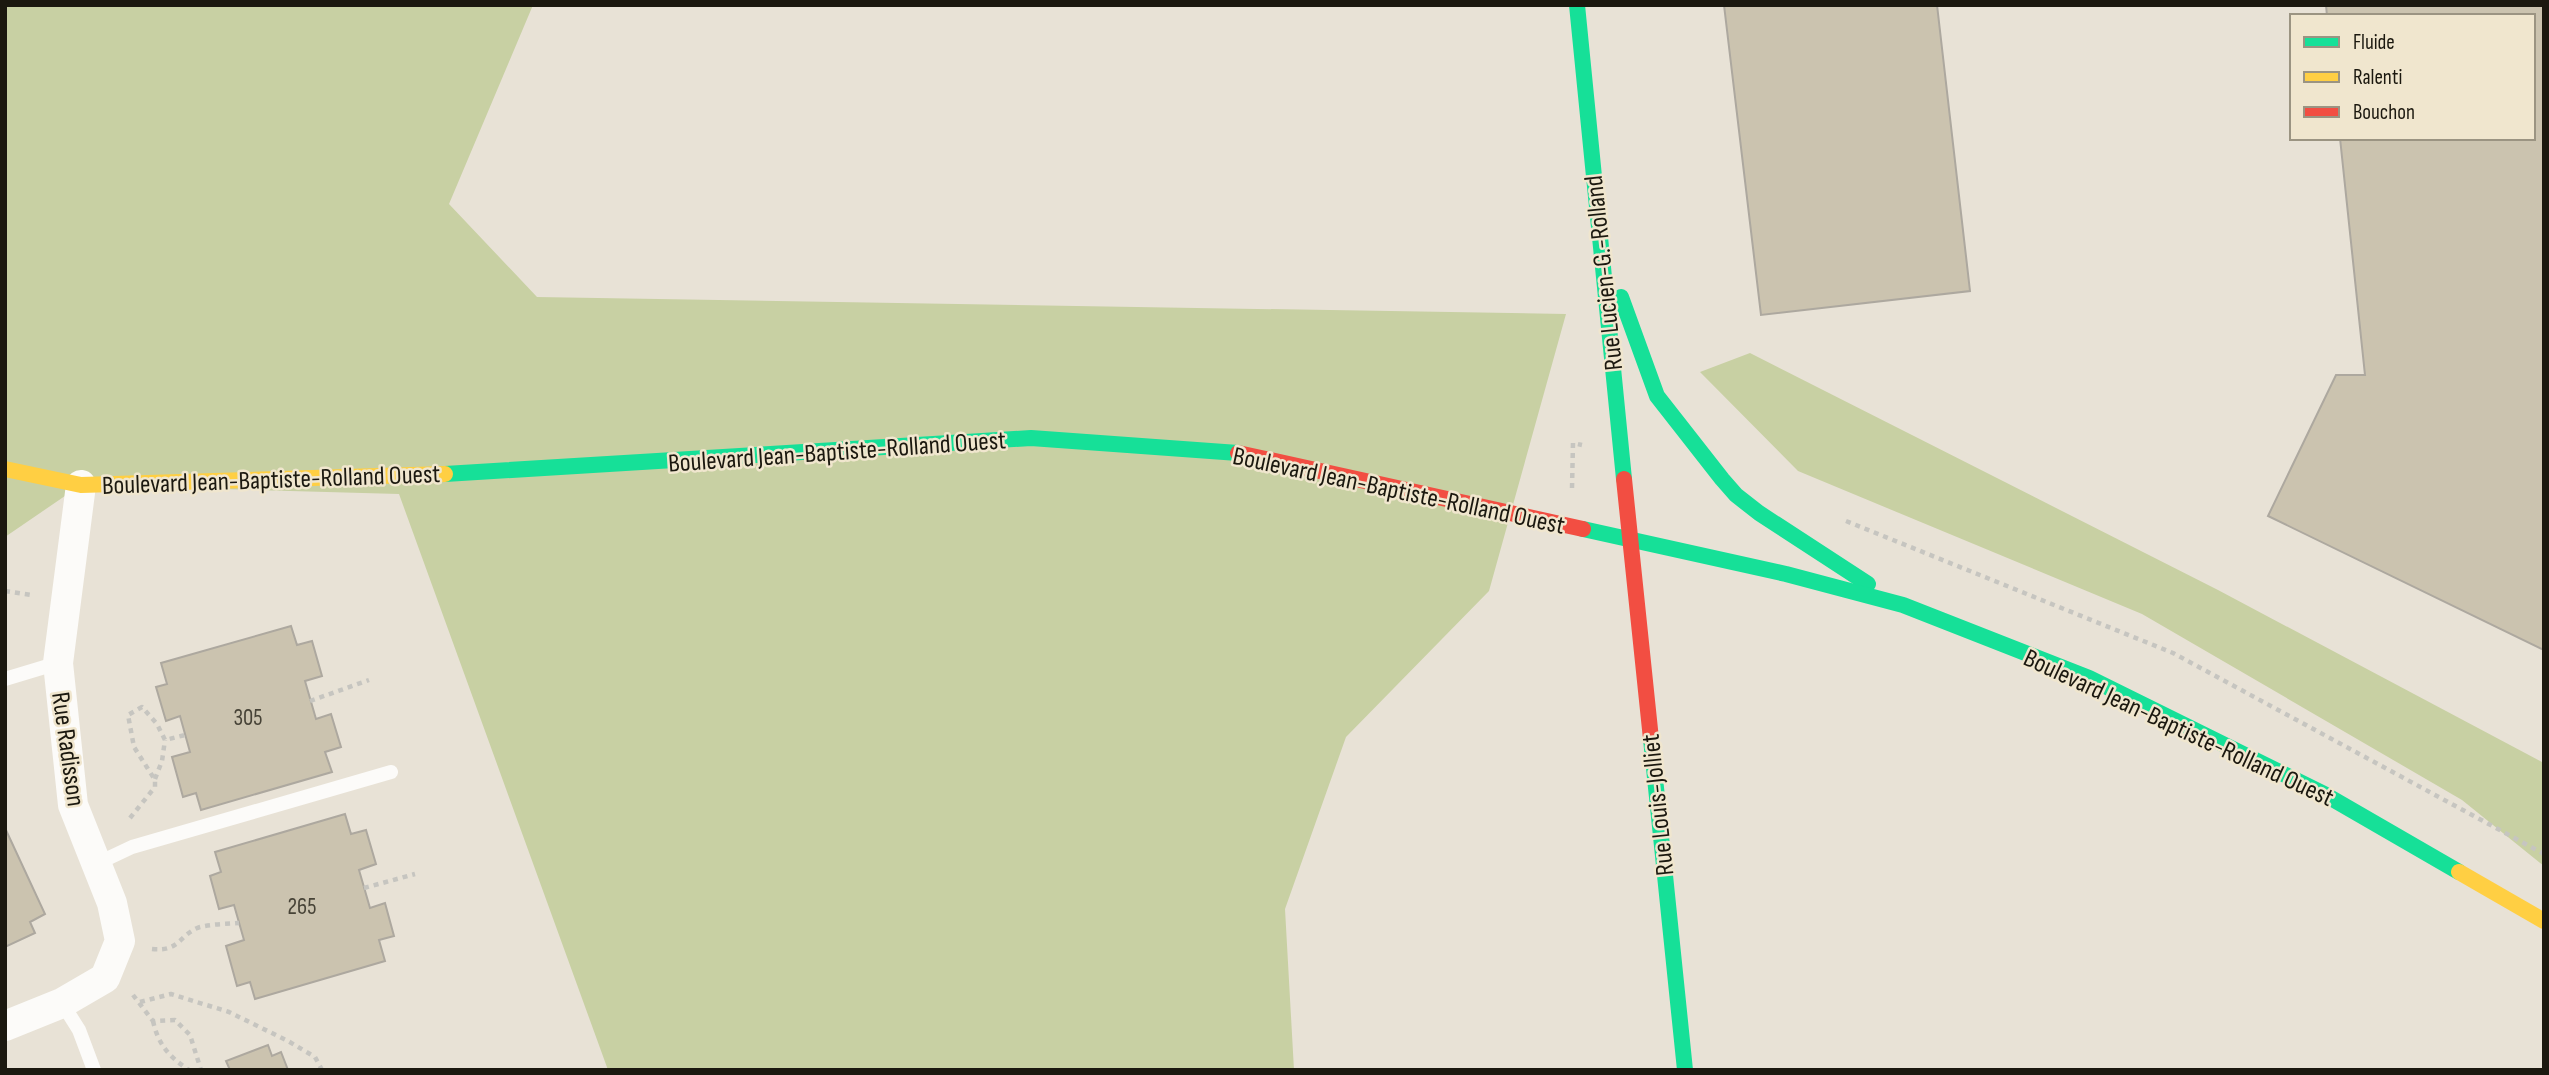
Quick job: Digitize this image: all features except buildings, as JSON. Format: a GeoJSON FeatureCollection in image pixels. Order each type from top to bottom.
{"type":"FeatureCollection","features":[{"type":"Feature","properties":{"kind":"street","name":"Rue Lucien-G.-Rolland"},"geometry":{"type":"LineString","coordinates":[[1577,5],[1630,540]]}},
{"type":"Feature","properties":{"kind":"street"},"geometry":{"type":"LineString","coordinates":[[1600,239],[1657,396],[1722,480],[1759,513],[1903,605]]}},
{"type":"Feature","properties":{"kind":"street","name":"Boulevard Jean-Baptiste-Rolland Ouest"},"geometry":{"type":"LineString","coordinates":[[5,469],[80,485],[493,473],[1031,438],[1244,453],[1786,575],[1903,605],[2089,678],[2126,696],[2324,794],[2544,921]]}},
{"type":"Feature","properties":{"kind":"street","name":"Rue Radisson"},"geometry":{"type":"LineString","coordinates":[[80,485],[68,600],[58,663],[73,805],[112,903],[120,941]]}},
{"type":"Feature","properties":{"kind":"street","name":"Rue Louis-Jolliet"},"geometry":{"type":"LineString","coordinates":[[1630,540],[1685,1070]]}},
{"type":"Feature","properties":{"kind":"street"},"geometry":{"type":"LineString","coordinates":[[5,1026],[62,1003],[105,978],[120,941]]}},
{"type":"Feature","properties":{"kind":"lane"},"geometry":{"type":"LineString","coordinates":[[5,679],[58,663]]}},
{"type":"Feature","properties":{"kind":"lane"},"geometry":{"type":"LineString","coordinates":[[96,864],[132,847],[391,772]]}},
{"type":"Feature","properties":{"kind":"lane"},"geometry":{"type":"LineString","coordinates":[[62,1003],[79,1030],[94,1070]]}},
{"type":"Feature","properties":{"kind":"path","name":"Boulevard Jean-Baptiste-Rolland Ouest"},"geometry":{"type":"LineString","coordinates":[[1837,517],[2173,653],[2544,854]]}},
{"type":"Feature","properties":{"kind":"path"},"geometry":{"type":"LineString","coordinates":[[310,701],[369,680]]}},
{"type":"Feature","properties":{"kind":"path"},"geometry":{"type":"LineString","coordinates":[[132,847],[124,826],[155,787],[165,740],[157,724],[142,707],[128,715],[134,747],[155,780]]}},
{"type":"Feature","properties":{"kind":"path"},"geometry":{"type":"LineString","coordinates":[[165,740],[186,735]]}},
{"type":"Feature","properties":{"kind":"path"},"geometry":{"type":"LineString","coordinates":[[364,888],[415,874]]}},
{"type":"Feature","properties":{"kind":"path"},"geometry":{"type":"LineString","coordinates":[[120,941],[160,950],[179,944],[185,936],[200,928],[239,923]]}},
{"type":"Feature","properties":{"kind":"path"},"geometry":{"type":"LineString","coordinates":[[105,978],[140,1002],[153,1021],[157,1039],[176,1062],[189,1070]]}},
{"type":"Feature","properties":{"kind":"path"},"geometry":{"type":"LineString","coordinates":[[140,1002],[170,994],[229,1012],[288,1041],[315,1058],[322,1070]]}},
{"type":"Feature","properties":{"kind":"path"},"geometry":{"type":"LineString","coordinates":[[153,1021],[175,1020],[190,1035],[201,1070]]}},
{"type":"Feature","properties":{"kind":"green space"},"geometry":{"type":"Polygon","coordinates":[[[5,5],[533,5],[449,204],[537,297],[1566,314],[1489,591],[1346,737],[1285,909],[1294,1070],[608,1070],[399,494],[81,485],[5,537],[5,5]]]}},
{"type":"Feature","properties":{"kind":"green space"},"geometry":{"type":"Polygon","coordinates":[[[1750,353],[2218,590],[2544,763],[2544,866],[2462,800],[2142,614],[1798,471],[1700,372],[1750,353]]]}},
{"type":"Feature","properties":{"kind":"traffic: fast"},"geometry":{"type":"LineString","coordinates":[[1577,5],[1624,479]]}},
{"type":"Feature","properties":{"kind":"traffic: fast"},"geometry":{"type":"LineString","coordinates":[[1621,297],[1657,396],[1722,479],[1736,495],[1759,513],[1868,584]]}},
{"type":"Feature","properties":{"kind":"traffic: fast"},"geometry":{"type":"LineString","coordinates":[[445,474],[1031,438],[1238,453]]}},
{"type":"Feature","properties":{"kind":"traffic: fast"},"geometry":{"type":"LineString","coordinates":[[1583,529],[1786,574],[1903,605],[2089,678],[2324,794],[2459,872]]}},
{"type":"Feature","properties":{"kind":"traffic: fast"},"geometry":{"type":"LineString","coordinates":[[1651,739],[1685,1070]]}},
{"type":"Feature","properties":{"kind":"traffic: slow"},"geometry":{"type":"LineString","coordinates":[[5,469],[81,485],[445,474]]}},
{"type":"Feature","properties":{"kind":"traffic: slow"},"geometry":{"type":"LineString","coordinates":[[2459,872],[2544,921]]}},
{"type":"Feature","properties":{"kind":"traffic: jam"},"geometry":{"type":"LineString","coordinates":[[1238,453],[1583,529]]}},
{"type":"Feature","properties":{"kind":"traffic: jam"},"geometry":{"type":"LineString","coordinates":[[1624,479],[1651,739]]}}]}
